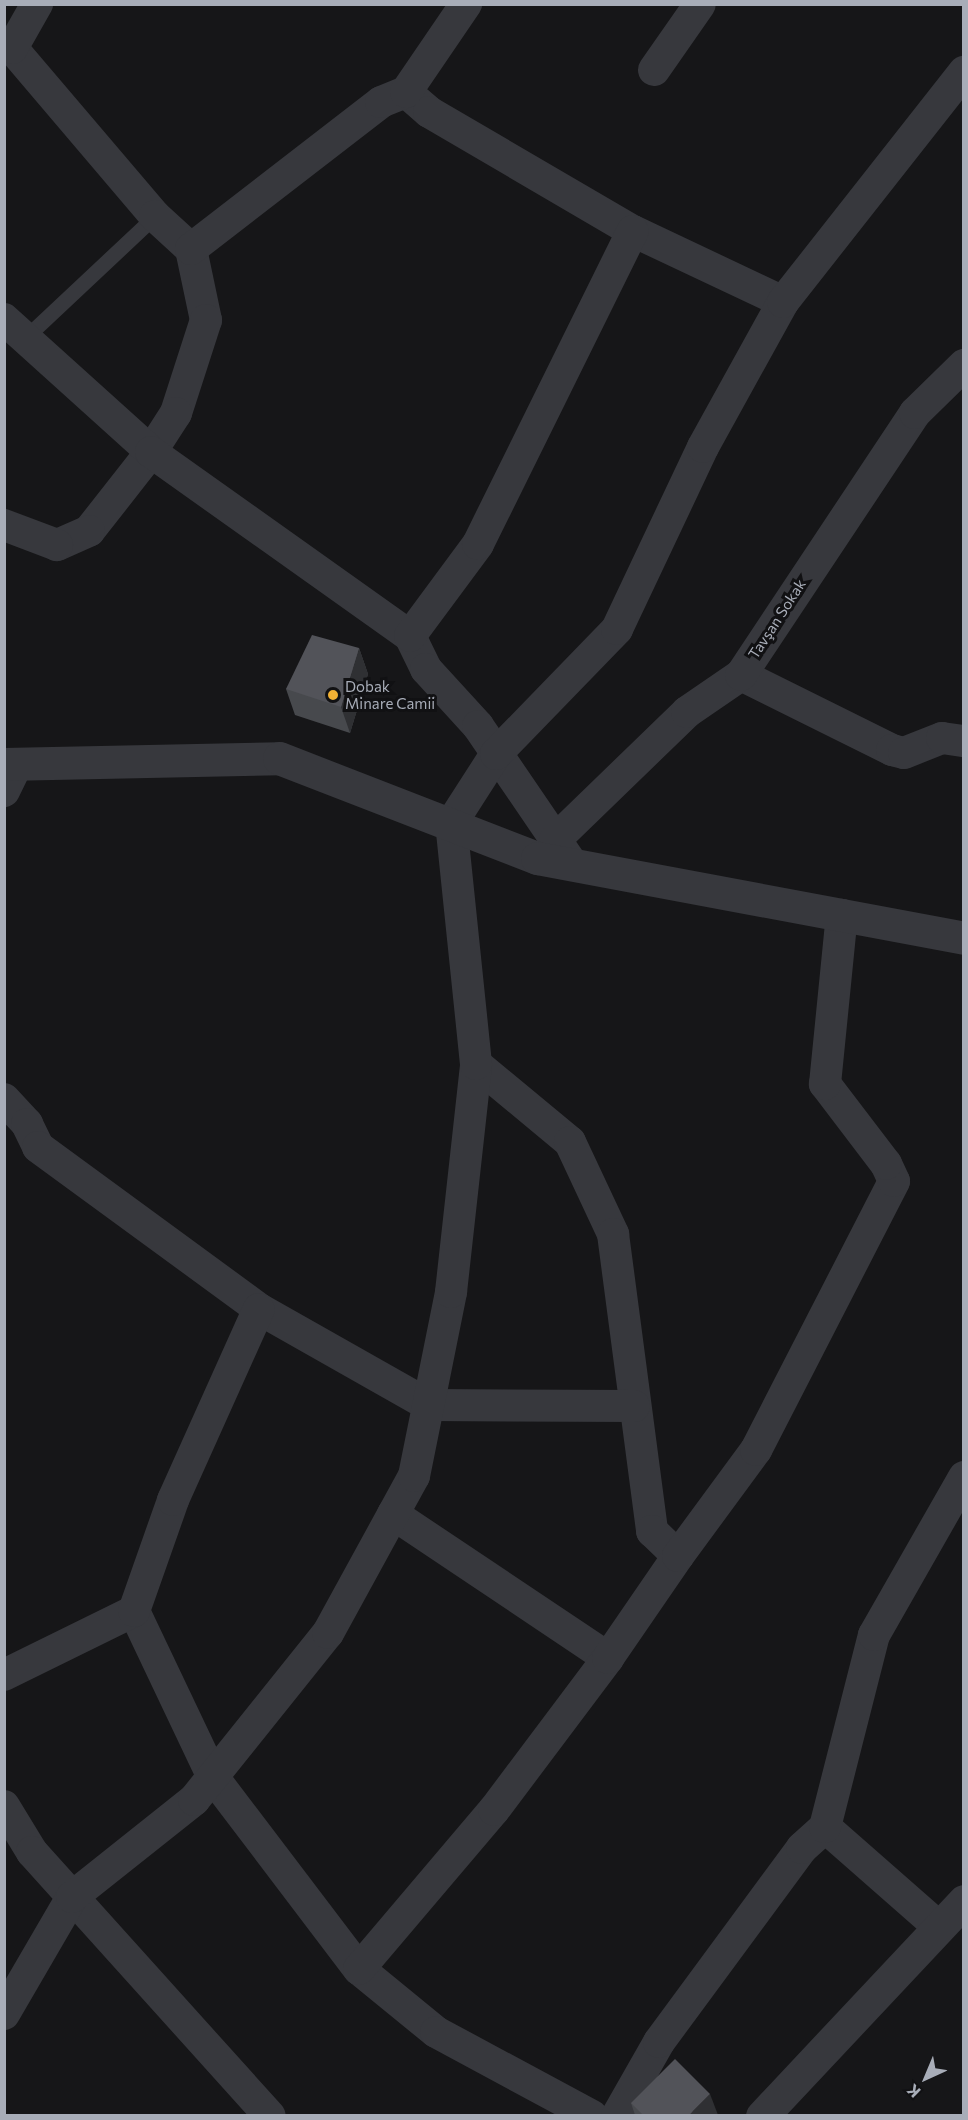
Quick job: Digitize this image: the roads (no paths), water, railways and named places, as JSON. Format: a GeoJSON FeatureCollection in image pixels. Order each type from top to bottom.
{"type":"FeatureCollection","features":[{"type":"Feature","properties":{"kind":"street"},"geometry":{"type":"LineString","coordinates":[[4,525],[57,545],[89,531],[151,452],[176,413],[206,320],[191,249],[155,216],[8,46],[37,4]]}},
{"type":"Feature","properties":{"kind":"street"},"geometry":{"type":"LineString","coordinates":[[191,249],[381,102],[406,92],[466,4]]}},
{"type":"Feature","properties":{"kind":"street"},"geometry":{"type":"LineString","coordinates":[[654,70],[700,4]]}},
{"type":"Feature","properties":{"kind":"street"},"geometry":{"type":"LineString","coordinates":[[4,2014],[72,1897],[194,1800],[328,1633],[414,1476],[451,1292],[476,1064],[451,824],[496,754],[616,629],[703,447],[783,302],[963,72]]}},
{"type":"Feature","properties":{"kind":"street"},"geometry":{"type":"LineString","coordinates":[[406,92],[429,112],[633,231],[783,302]]}},
{"type":"Feature","properties":{"kind":"street"},"geometry":{"type":"LineString","coordinates":[[410,636],[478,544],[633,231]]}},
{"type":"Feature","properties":{"kind":"street"},"geometry":{"type":"LineString","coordinates":[[15,328],[151,452],[410,636],[426,669],[478,726],[564,852]]}},
{"type":"Feature","properties":{"kind":"street","name":"Tavşan Sokak"},"geometry":{"type":"LineString","coordinates":[[564,852],[687,712],[741,675],[915,413],[963,365]]}},
{"type":"Feature","properties":{"kind":"street"},"geometry":{"type":"LineString","coordinates":[[741,675],[892,750],[904,753],[942,738],[963,741]]}},
{"type":"Feature","properties":{"kind":"street"},"geometry":{"type":"LineString","coordinates":[[9,773],[279,758],[537,858],[564,852],[842,915],[963,938]]}},
{"type":"Feature","properties":{"kind":"street"},"geometry":{"type":"LineString","coordinates":[[359,1969],[494,1810],[608,1658],[678,1556],[756,1450],[894,1180],[886,1164],[825,1084],[842,915]]}},
{"type":"Feature","properties":{"kind":"street"},"geometry":{"type":"LineString","coordinates":[[476,1064],[570,1142],[613,1234],[652,1531],[678,1556]]}},
{"type":"Feature","properties":{"kind":"street"},"geometry":{"type":"LineString","coordinates":[[4,1099],[27,1124],[38,1147],[259,1309],[429,1405],[634,1406]]}},
{"type":"Feature","properties":{"kind":"street"},"geometry":{"type":"LineString","coordinates":[[4,1675],[134,1611],[173,1500],[259,1309]]}},
{"type":"Feature","properties":{"kind":"street"},"geometry":{"type":"LineString","coordinates":[[617,2115],[660,2042],[802,1848],[825,1827],[874,1635],[963,1477]]}},
{"type":"Feature","properties":{"kind":"street"},"geometry":{"type":"LineString","coordinates":[[393,1514],[608,1658]]}},
{"type":"Feature","properties":{"kind":"street"},"geometry":{"type":"LineString","coordinates":[[134,1611],[213,1777],[359,1969],[436,2032],[592,2115]]}},
{"type":"Feature","properties":{"kind":"street"},"geometry":{"type":"LineString","coordinates":[[4,1806],[32,1852],[270,2115]]}},
{"type":"Feature","properties":{"kind":"street"},"geometry":{"type":"LineString","coordinates":[[825,1827],[939,1927]]}},
{"type":"Feature","properties":{"kind":"street"},"geometry":{"type":"LineString","coordinates":[[762,2115],[963,1901]]}},
{"type":"Feature","properties":{"kind":"lane"},"geometry":{"type":"LineString","coordinates":[[15,328],[155,216]]}},
{"type":"Feature","properties":{"kind":"place","name":"Dobak Minare Camii"},"geometry":{"type":"Point","coordinates":[333,695]}}]}
